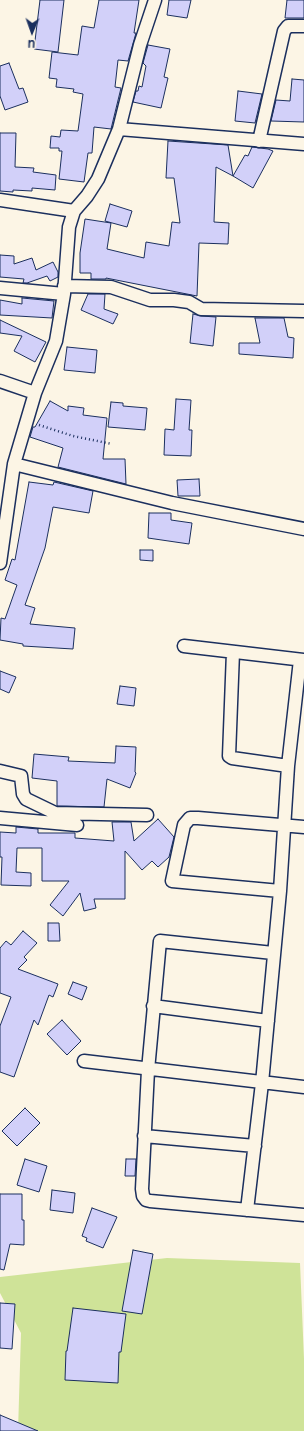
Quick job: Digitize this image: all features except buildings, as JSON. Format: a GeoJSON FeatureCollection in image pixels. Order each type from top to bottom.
{"type":"FeatureCollection","features":[{"type":"Feature","properties":{"kind":"street"},"geometry":{"type":"LineString","coordinates":[[0,563],[4,498],[26,420],[56,341],[64,290],[69,227],[74,211],[87,196],[98,179],[119,129],[140,46],[155,0]]}},
{"type":"Feature","properties":{"kind":"street"},"geometry":{"type":"LineString","coordinates":[[259,141],[284,31],[288,26],[304,26]]}},
{"type":"Feature","properties":{"kind":"street"},"geometry":{"type":"LineString","coordinates":[[119,129],[304,144]]}},
{"type":"Feature","properties":{"kind":"street"},"geometry":{"type":"LineString","coordinates":[[0,200],[74,211]]}},
{"type":"Feature","properties":{"kind":"street"},"geometry":{"type":"LineString","coordinates":[[0,288],[64,290],[111,287],[150,300],[174,300],[189,302],[201,309],[304,310]]}},
{"type":"Feature","properties":{"kind":"street"},"geometry":{"type":"LineString","coordinates":[[0,381],[35,393]]}},
{"type":"Feature","properties":{"kind":"street"},"geometry":{"type":"LineString","coordinates":[[14,464],[172,503],[304,529]]}},
{"type":"Feature","properties":{"kind":"street"},"geometry":{"type":"LineString","coordinates":[[184,646],[302,660],[288,766],[280,891],[256,1146],[248,1210]]}},
{"type":"Feature","properties":{"kind":"street"},"geometry":{"type":"LineString","coordinates":[[232,652],[229,756],[232,758],[288,766]]}},
{"type":"Feature","properties":{"kind":"street"},"geometry":{"type":"LineString","coordinates":[[0,771],[21,776],[23,794],[26,799],[55,813],[147,815]]}},
{"type":"Feature","properties":{"kind":"street"},"geometry":{"type":"LineString","coordinates":[[0,818],[77,825]]}},
{"type":"Feature","properties":{"kind":"street"},"geometry":{"type":"LineString","coordinates":[[280,891],[172,881],[184,825],[190,818],[304,827]]}},
{"type":"Feature","properties":{"kind":"street"},"geometry":{"type":"LineString","coordinates":[[273,953],[160,942],[148,1070],[142,1189],[143,1196],[146,1200],[304,1215]]}},
{"type":"Feature","properties":{"kind":"street"},"geometry":{"type":"LineString","coordinates":[[153,1006],[268,1021]]}},
{"type":"Feature","properties":{"kind":"street"},"geometry":{"type":"LineString","coordinates":[[84,1061],[148,1070],[304,1087]]}},
{"type":"Feature","properties":{"kind":"street"},"geometry":{"type":"LineString","coordinates":[[144,1136],[256,1146]]}},
{"type":"Feature","properties":{"kind":"path"},"geometry":{"type":"LineString","coordinates":[[26,420],[73,436],[112,444]]}},
{"type":"Feature","properties":{"kind":"green space"},"geometry":{"type":"Polygon","coordinates":[[[167,1258],[300,1263],[304,1359],[304,1431],[18,1431],[21,1333],[0,1293],[0,1277],[167,1258]]]}}]}
